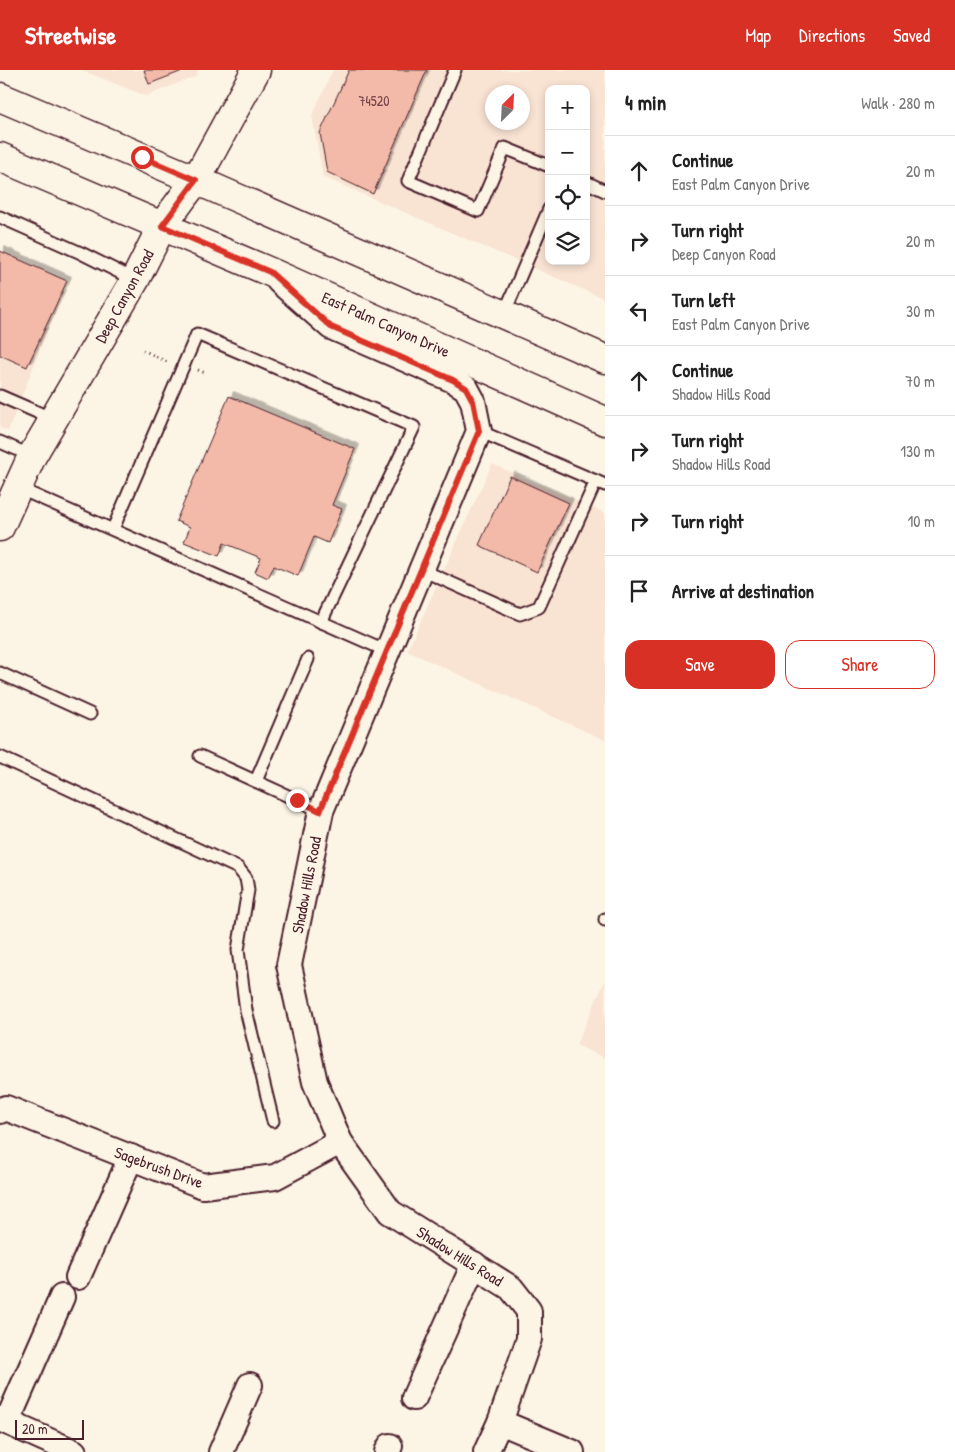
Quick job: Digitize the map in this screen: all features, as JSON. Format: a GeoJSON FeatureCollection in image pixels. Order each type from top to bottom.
{"type":"FeatureCollection","features":[{"type":"Feature","properties":{"kind":"main road","name":"Deep Canyon Road"},"geometry":{"type":"LineString","coordinates":[[0,527],[32,456],[135,280],[162,226],[196,180],[256,70]]}},
{"type":"Feature","properties":{"kind":"main road"},"geometry":{"type":"LineString","coordinates":[[0,97],[196,180],[605,359]]}},
{"type":"Feature","properties":{"kind":"main road","name":"East Palm Canyon Drive"},"geometry":{"type":"LineString","coordinates":[[0,157],[270,272],[605,421]]}},
{"type":"Feature","properties":{"kind":"street"},"geometry":{"type":"LineString","coordinates":[[270,272],[331,327],[453,380],[466,388],[473,401],[479,431]]}},
{"type":"Feature","properties":{"kind":"street","name":"Shadow Hills Road"},"geometry":{"type":"LineString","coordinates":[[479,431],[320,811],[289,965],[315,1082],[340,1142],[390,1212],[511,1288],[529,1311],[529,1339],[500,1422],[486,1452]]}},
{"type":"Feature","properties":{"kind":"street","name":"Sagebrush Drive"},"geometry":{"type":"LineString","coordinates":[[3,1110],[203,1186],[275,1177],[340,1142]]}},
{"type":"Feature","properties":{"kind":"street"},"geometry":{"type":"LineString","coordinates":[[78,1277],[131,1158]]}},
{"type":"Feature","properties":{"kind":"street"},"geometry":{"type":"LineString","coordinates":[[414,1398],[474,1264]]}},
{"type":"Feature","properties":{"kind":"street"},"geometry":{"type":"LineString","coordinates":[[62,1297],[4,1420],[74,1452]]}},
{"type":"Feature","properties":{"kind":"street"},"geometry":{"type":"LineString","coordinates":[[221,1452],[250,1385]]}},
{"type":"Feature","properties":{"kind":"street"},"geometry":{"type":"LineString","coordinates":[[500,1422],[572,1452]]}},
{"type":"Feature","properties":{"kind":"lane"},"geometry":{"type":"LineString","coordinates":[[455,70],[408,181],[478,211],[505,148],[545,164]]}},
{"type":"Feature","properties":{"kind":"lane"},"geometry":{"type":"LineString","coordinates":[[590,184],[605,191]]}},
{"type":"Feature","properties":{"kind":"lane"},"geometry":{"type":"LineString","coordinates":[[0,217],[81,253],[135,280]]}},
{"type":"Feature","properties":{"kind":"lane"},"geometry":{"type":"LineString","coordinates":[[504,314],[545,218]]}},
{"type":"Feature","properties":{"kind":"lane"},"geometry":{"type":"LineString","coordinates":[[113,529],[197,334],[414,427],[321,622]]}},
{"type":"Feature","properties":{"kind":"lane"},"geometry":{"type":"LineString","coordinates":[[0,396],[53,419]]}},
{"type":"Feature","properties":{"kind":"lane"},"geometry":{"type":"LineString","coordinates":[[422,570],[520,614],[539,607],[600,483],[479,431]]}},
{"type":"Feature","properties":{"kind":"lane"},"geometry":{"type":"LineString","coordinates":[[0,442],[32,456]]}},
{"type":"Feature","properties":{"kind":"lane"},"geometry":{"type":"LineString","coordinates":[[18,488],[387,651]]}},
{"type":"Feature","properties":{"kind":"lane"},"geometry":{"type":"LineString","coordinates":[[256,781],[308,659]]}},
{"type":"Feature","properties":{"kind":"lane"},"geometry":{"type":"LineString","coordinates":[[0,673],[90,714]]}},
{"type":"Feature","properties":{"kind":"lane"},"geometry":{"type":"LineString","coordinates":[[200,756],[320,811]]}},
{"type":"Feature","properties":{"kind":"lane"},"geometry":{"type":"LineString","coordinates":[[0,757],[238,868],[246,878],[248,890],[238,950],[246,1010],[273,1121]]}},
{"type":"Feature","properties":{"kind":"path"},"geometry":{"type":"LineString","coordinates":[[143,350],[182,369]]}},
{"type":"Feature","properties":{"kind":"shaded area"},"geometry":{"type":"Polygon","coordinates":[[[81,70],[198,70],[196,76],[146,96],[81,70]]]}},
{"type":"Feature","properties":{"kind":"shaded area"},"geometry":{"type":"Polygon","coordinates":[[[333,70],[605,70],[605,299],[323,177],[312,116],[333,70]]]}},
{"type":"Feature","properties":{"kind":"shaded area"},"geometry":{"type":"Polygon","coordinates":[[[0,250],[67,281],[8,431],[0,428],[0,250]]]}},
{"type":"Feature","properties":{"kind":"shaded area"},"geometry":{"type":"Polygon","coordinates":[[[492,464],[605,513],[605,740],[407,651],[492,464]]]}},
{"type":"Feature","properties":{"kind":"shaded area"},"geometry":{"type":"Polygon","coordinates":[[[605,981],[605,1058],[576,1045],[605,981]]]}},
{"type":"Feature","properties":{"kind":"building"},"geometry":{"type":"Polygon","coordinates":[[[144,70],[185,70],[149,84],[144,70]]]}},
{"type":"Feature","properties":{"kind":"building"},"geometry":{"type":"Polygon","coordinates":[[[349,70],[427,70],[373,194],[327,172],[320,133],[349,70]]]}},
{"type":"Feature","properties":{"kind":"building"},"geometry":{"type":"Polygon","coordinates":[[[0,251],[67,281],[27,367],[0,355],[0,251]]]}},
{"type":"Feature","properties":{"kind":"building"},"geometry":{"type":"Polygon","coordinates":[[[229,396],[355,449],[332,505],[342,509],[328,543],[314,537],[298,576],[274,566],[268,578],[255,572],[261,558],[224,543],[219,556],[184,542],[190,527],[176,521],[229,396]]]}},
{"type":"Feature","properties":{"kind":"building"},"geometry":{"type":"Polygon","coordinates":[[[510,476],[569,503],[537,572],[479,545],[510,476]]]}},
{"type":"Feature","properties":{"kind":"route"},"geometry":{"type":"LineString","coordinates":[[142,157],[196,180],[162,226],[270,272],[331,327],[453,380],[466,388],[473,401],[479,431],[320,811],[297,800]]}}]}
